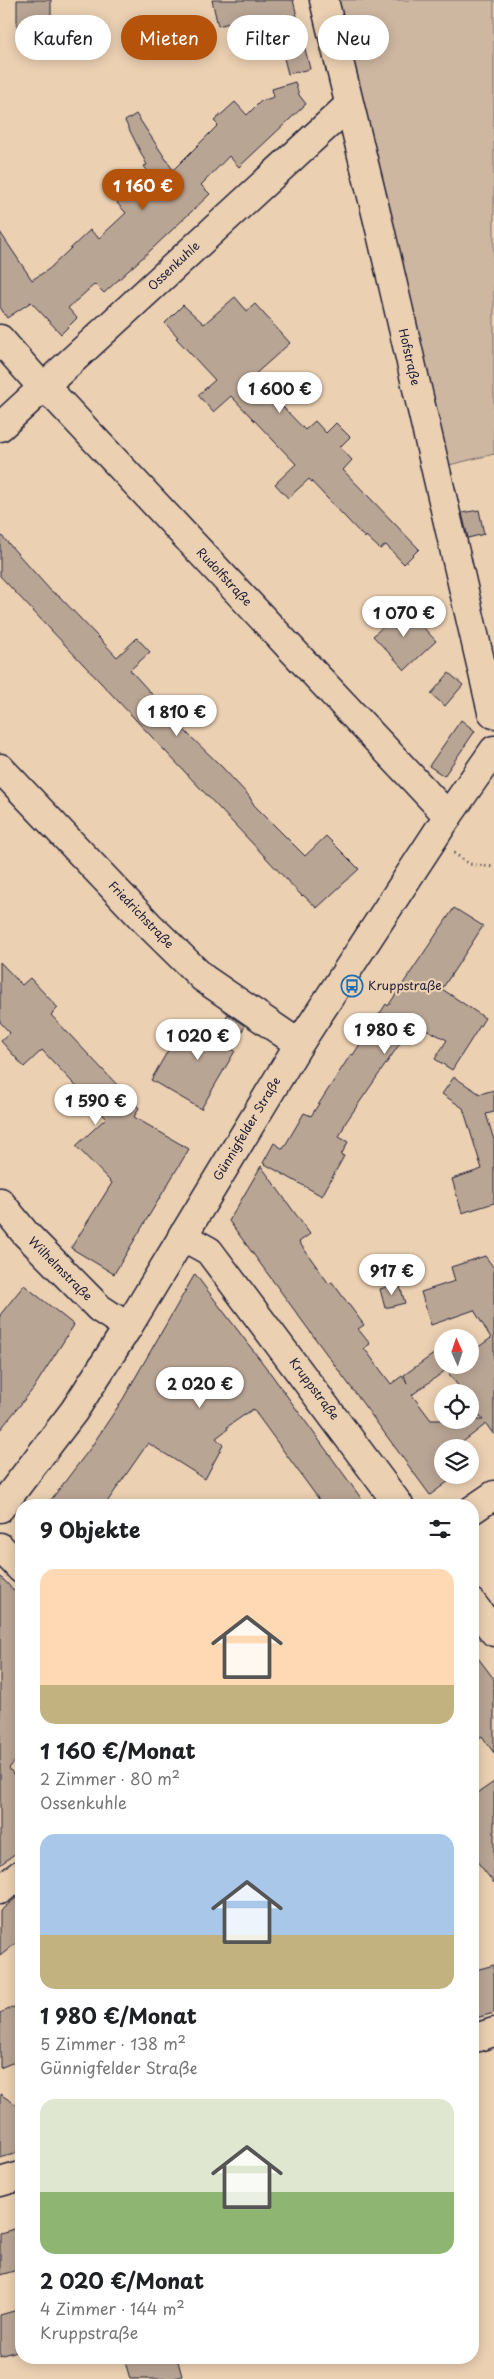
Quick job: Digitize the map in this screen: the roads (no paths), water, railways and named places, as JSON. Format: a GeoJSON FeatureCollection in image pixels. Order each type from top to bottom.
{"type":"FeatureCollection","features":[{"type":"Feature","properties":{"kind":"street","name":"Hofstraße"},"geometry":{"type":"LineString","coordinates":[[324,0],[494,714]]}},
{"type":"Feature","properties":{"kind":"street","name":"Ossenkuhle"},"geometry":{"type":"LineString","coordinates":[[0,427],[348,105]]}},
{"type":"Feature","properties":{"kind":"street","name":"Rudolfstraße"},"geometry":{"type":"LineString","coordinates":[[0,339],[42,387],[62,405],[448,816]]}},
{"type":"Feature","properties":{"kind":"street","name":"Günnigfelder Straße"},"geometry":{"type":"LineString","coordinates":[[0,1508],[74,1410],[128,1327],[299,1044],[433,838],[494,750]]}},
{"type":"Feature","properties":{"kind":"street","name":"Friedrichstraße"},"geometry":{"type":"LineString","coordinates":[[0,768],[148,924],[203,978],[299,1044]]}},
{"type":"Feature","properties":{"kind":"street","name":"Wilhelmstraße"},"geometry":{"type":"LineString","coordinates":[[0,1202],[24,1233],[99,1308],[128,1327]]}},
{"type":"Feature","properties":{"kind":"street","name":"Kruppstraße"},"geometry":{"type":"LineString","coordinates":[[182,1236],[209,1251],[395,1499]]}},
{"type":"Feature","properties":{"kind":"street"},"geometry":{"type":"LineString","coordinates":[[479,1505],[494,1495]]}},
{"type":"Feature","properties":{"kind":"street"},"geometry":{"type":"LineString","coordinates":[[0,1546],[15,1562]]}},
{"type":"Feature","properties":{"kind":"street"},"geometry":{"type":"LineString","coordinates":[[479,1612],[494,1632]]}},
{"type":"Feature","properties":{"kind":"street"},"geometry":{"type":"LineString","coordinates":[[0,1890],[15,1879]]}},
{"type":"Feature","properties":{"kind":"street"},"geometry":{"type":"LineString","coordinates":[[479,2037],[494,2032]]}},
{"type":"Feature","properties":{"kind":"street"},"geometry":{"type":"LineString","coordinates":[[0,2182],[15,2178]]}},
{"type":"Feature","properties":{"kind":"place","name":"Kruppstraße"},"geometry":{"type":"Point","coordinates":[352,986]}}]}
